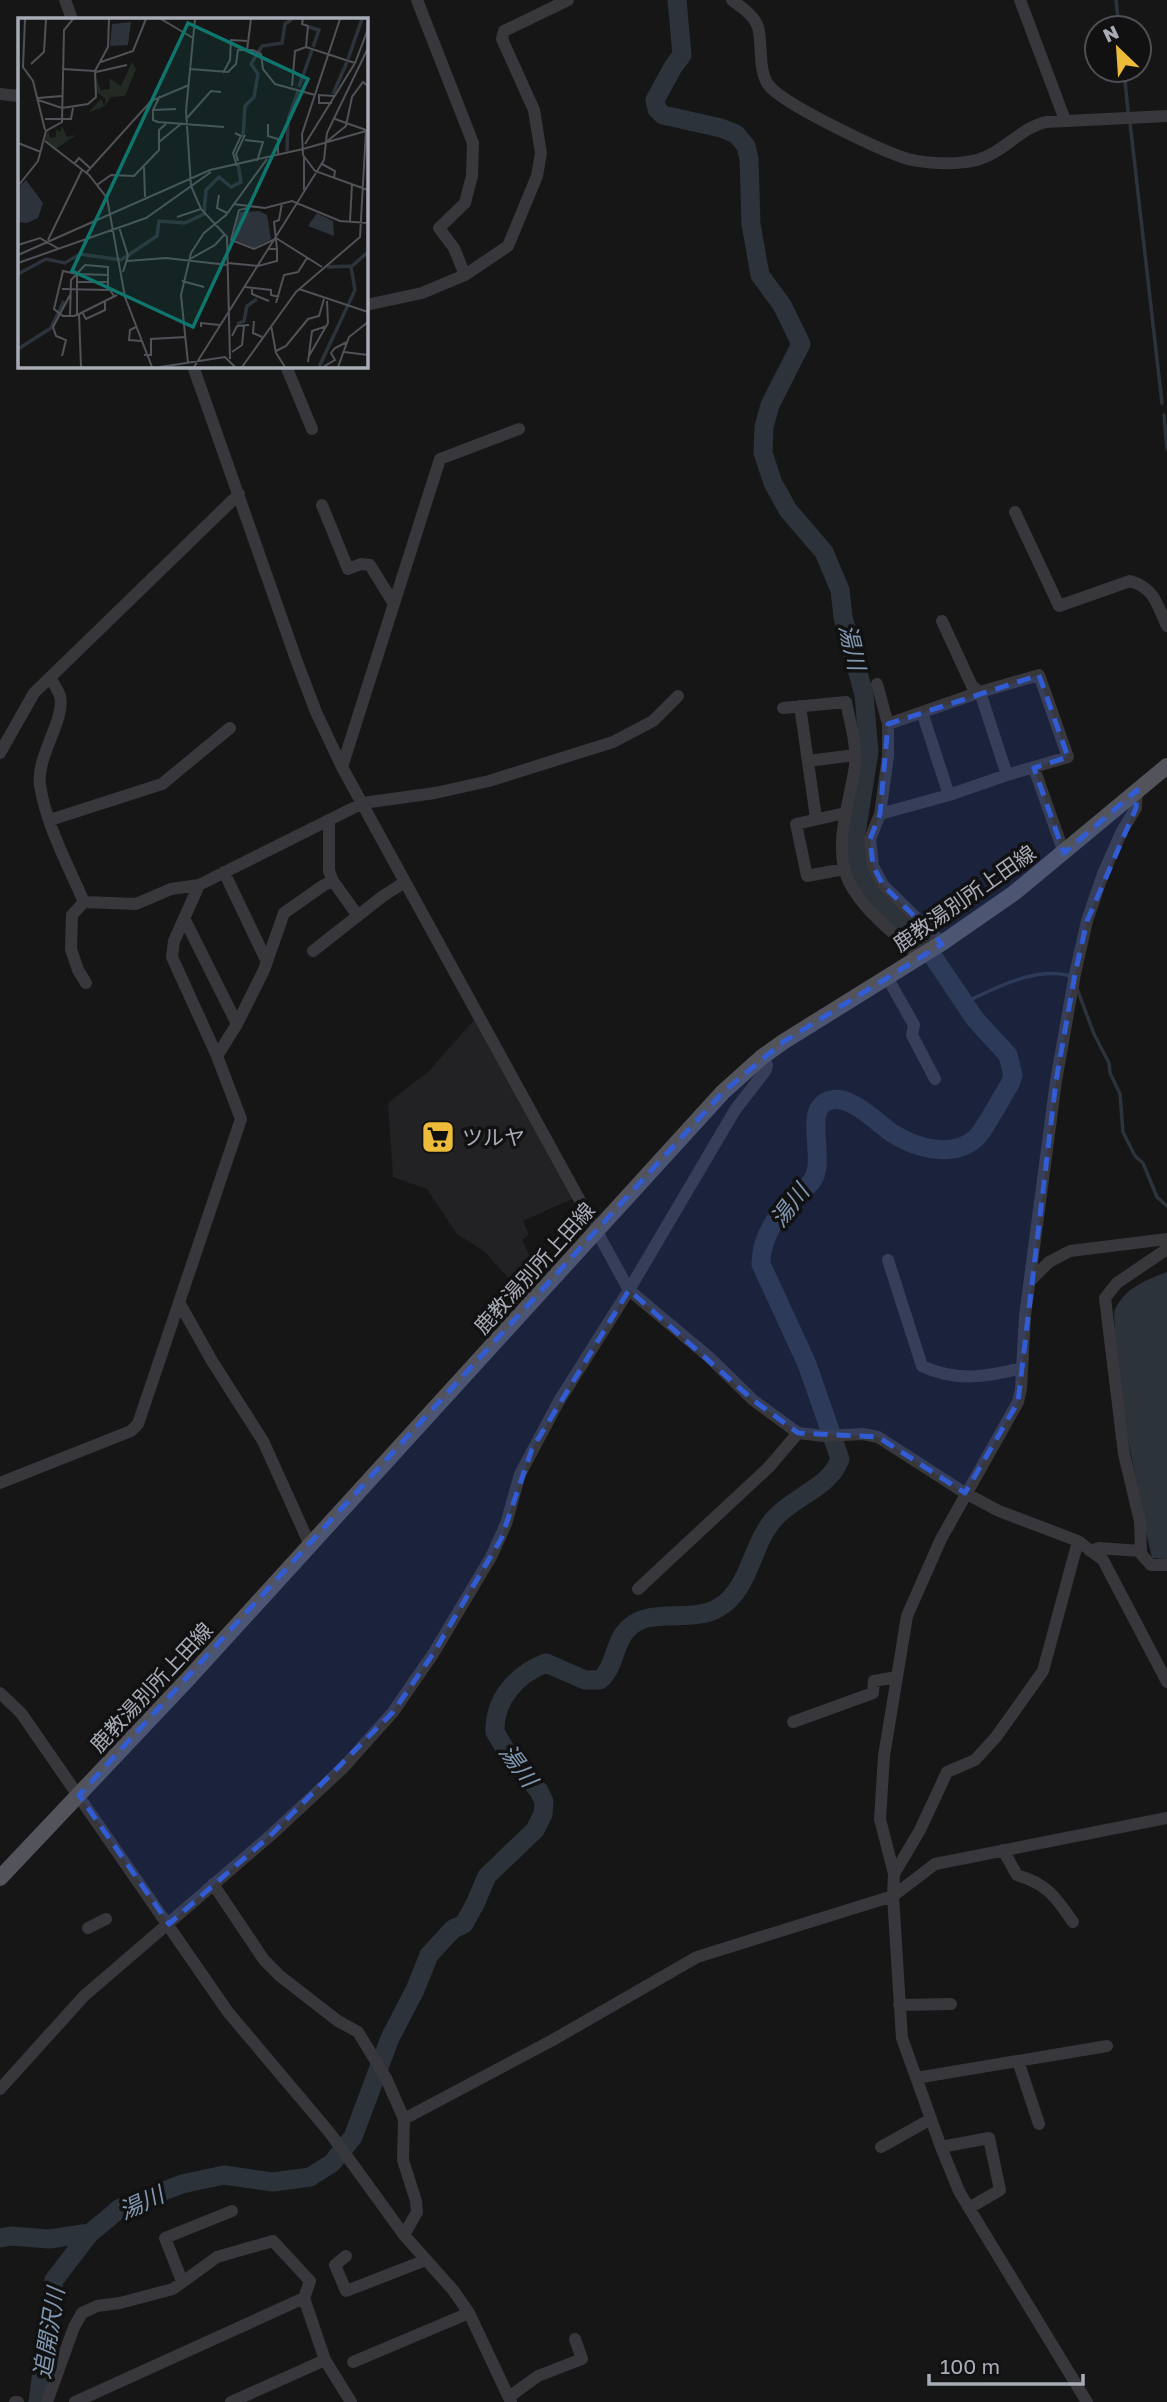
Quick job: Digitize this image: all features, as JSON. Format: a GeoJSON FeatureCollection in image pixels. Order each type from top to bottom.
{"type":"FeatureCollection","features":[{"type":"Feature","properties":{"kind":"main road","name":"鹿教湯別所上田線"},"geometry":{"type":"LineString","coordinates":[[0,1878],[310,1545],[723,1092],[762,1057],[939,945],[1014,893],[1167,766]]}},
{"type":"Feature","properties":{"kind":"street"},"geometry":{"type":"LineString","coordinates":[[65,0],[72,18]]}},
{"type":"Feature","properties":{"kind":"street"},"geometry":{"type":"LineString","coordinates":[[417,0],[473,143],[472,176],[465,203],[439,228],[454,248],[465,275]]}},
{"type":"Feature","properties":{"kind":"street"},"geometry":{"type":"LineString","coordinates":[[368,305],[422,293],[465,275],[508,246],[537,176],[541,153],[534,110],[502,39],[504,31],[568,0]]}},
{"type":"Feature","properties":{"kind":"street"},"geometry":{"type":"LineString","coordinates":[[732,0],[751,15],[757,25],[764,76],[771,89],[849,133],[906,158],[938,162],[974,161],[990,154],[1034,125],[1065,120],[1167,116]]}},
{"type":"Feature","properties":{"kind":"street"},"geometry":{"type":"LineString","coordinates":[[1020,0],[1065,120]]}},
{"type":"Feature","properties":{"kind":"street"},"geometry":{"type":"LineString","coordinates":[[0,94],[18,96]]}},
{"type":"Feature","properties":{"kind":"street"},"geometry":{"type":"LineString","coordinates":[[194,368],[311,700],[342,767],[629,1290],[709,1357],[753,1399],[798,1433],[824,1436],[863,1434],[878,1437],[965,1493],[999,1511],[1078,1541],[1103,1560],[1167,1682]]}},
{"type":"Feature","properties":{"kind":"street"},"geometry":{"type":"LineString","coordinates":[[287,368],[312,429]]}},
{"type":"Feature","properties":{"kind":"street"},"geometry":{"type":"LineString","coordinates":[[342,767],[440,459],[519,429]]}},
{"type":"Feature","properties":{"kind":"street"},"geometry":{"type":"LineString","coordinates":[[0,753],[34,694],[239,494]]}},
{"type":"Feature","properties":{"kind":"street"},"geometry":{"type":"LineString","coordinates":[[322,505],[348,569],[361,564],[370,565],[394,604]]}},
{"type":"Feature","properties":{"kind":"street"},"geometry":{"type":"LineString","coordinates":[[1015,512],[1059,606],[1130,582],[1142,584],[1149,589],[1167,626]]}},
{"type":"Feature","properties":{"kind":"street"},"geometry":{"type":"LineString","coordinates":[[942,621],[972,686],[980,692],[1007,775]]}},
{"type":"Feature","properties":{"kind":"street"},"geometry":{"type":"LineString","coordinates":[[880,814],[1068,757],[1039,675],[888,724]]}},
{"type":"Feature","properties":{"kind":"street"},"geometry":{"type":"LineString","coordinates":[[50,677],[61,698],[41,765],[40,784],[50,820],[84,902]]}},
{"type":"Feature","properties":{"kind":"street"},"geometry":{"type":"LineString","coordinates":[[877,684],[888,724],[888,756],[880,814],[870,839],[873,866],[883,885],[939,945]]}},
{"type":"Feature","properties":{"kind":"street"},"geometry":{"type":"LineString","coordinates":[[86,982],[78,970],[71,948],[72,915],[84,902],[136,904],[172,889],[200,885],[363,803],[436,793],[489,781],[613,742],[653,721],[678,696]]}},
{"type":"Feature","properties":{"kind":"street"},"geometry":{"type":"LineString","coordinates":[[783,708],[846,702],[855,764],[845,813],[844,869],[850,885],[867,906],[921,956]]}},
{"type":"Feature","properties":{"kind":"street"},"geometry":{"type":"LineString","coordinates":[[800,706],[816,818]]}},
{"type":"Feature","properties":{"kind":"street"},"geometry":{"type":"LineString","coordinates":[[922,712],[949,795]]}},
{"type":"Feature","properties":{"kind":"street"},"geometry":{"type":"LineString","coordinates":[[50,820],[162,784],[230,728]]}},
{"type":"Feature","properties":{"kind":"street"},"geometry":{"type":"LineString","coordinates":[[808,761],[855,755]]}},
{"type":"Feature","properties":{"kind":"street"},"geometry":{"type":"LineString","coordinates":[[1034,768],[1064,853]]}},
{"type":"Feature","properties":{"kind":"street"},"geometry":{"type":"LineString","coordinates":[[1087,2402],[959,2191],[916,2078],[902,2038],[894,1874],[880,1819],[884,1756],[907,1616],[941,1539],[965,1493],[1013,1414],[1021,1389],[1025,1316],[1056,1081],[1075,974],[1087,920],[1103,874],[1122,831],[1136,808],[1137,790]]}},
{"type":"Feature","properties":{"kind":"street"},"geometry":{"type":"LineString","coordinates":[[844,869],[807,876],[796,824],[845,813]]}},
{"type":"Feature","properties":{"kind":"street"},"geometry":{"type":"LineString","coordinates":[[329,820],[329,871],[358,916]]}},
{"type":"Feature","properties":{"kind":"street"},"geometry":{"type":"LineString","coordinates":[[223,872],[267,962]]}},
{"type":"Feature","properties":{"kind":"street"},"geometry":{"type":"LineString","coordinates":[[217,1056],[237,1024],[267,962],[284,912],[333,881]]}},
{"type":"Feature","properties":{"kind":"street"},"geometry":{"type":"LineString","coordinates":[[313,951],[383,895],[405,882]]}},
{"type":"Feature","properties":{"kind":"street"},"geometry":{"type":"LineString","coordinates":[[0,1483],[131,1431],[138,1424],[180,1304],[241,1119],[217,1056],[172,957],[173,941],[200,885]]}},
{"type":"Feature","properties":{"kind":"street"},"geometry":{"type":"LineString","coordinates":[[184,918],[237,1024]]}},
{"type":"Feature","properties":{"kind":"street"},"geometry":{"type":"LineString","coordinates":[[887,977],[914,1025],[912,1035],[935,1079]]}},
{"type":"Feature","properties":{"kind":"street"},"geometry":{"type":"LineString","coordinates":[[0,2089],[84,1996],[271,1835],[343,1768],[393,1712],[433,1654],[491,1557],[506,1524],[520,1474],[559,1401],[629,1290],[735,1110],[766,1070],[767,1065],[762,1057]]}},
{"type":"Feature","properties":{"kind":"street"},"geometry":{"type":"LineString","coordinates":[[1031,1280],[1049,1262],[1070,1251],[1167,1239]]}},
{"type":"Feature","properties":{"kind":"street"},"geometry":{"type":"LineString","coordinates":[[1167,1249],[1117,1283],[1105,1298],[1124,1454],[1140,1521],[1141,1551],[1151,1564],[1167,1565]]}},
{"type":"Feature","properties":{"kind":"street"},"geometry":{"type":"LineString","coordinates":[[888,1260],[922,1366],[941,1375],[989,1377],[1022,1368]]}},
{"type":"Feature","properties":{"kind":"street"},"geometry":{"type":"LineString","coordinates":[[180,1304],[212,1361],[263,1441],[310,1545]]}},
{"type":"Feature","properties":{"kind":"street"},"geometry":{"type":"LineString","coordinates":[[638,1589],[769,1466],[798,1433]]}},
{"type":"Feature","properties":{"kind":"street"},"geometry":{"type":"LineString","coordinates":[[894,1874],[920,1830],[947,1772],[975,1760],[996,1737],[1043,1671],[1078,1541]]}},
{"type":"Feature","properties":{"kind":"street"},"geometry":{"type":"LineString","coordinates":[[1090,1550],[1099,1548],[1141,1551]]}},
{"type":"Feature","properties":{"kind":"street"},"geometry":{"type":"LineString","coordinates":[[793,1722],[873,1693],[874,1681],[897,1677]]}},
{"type":"Feature","properties":{"kind":"street"},"geometry":{"type":"LineString","coordinates":[[0,1693],[21,1713],[228,2012],[330,2133],[404,2235],[469,2313],[510,2400],[538,2376],[582,2359],[575,2339]]}},
{"type":"Feature","properties":{"kind":"street"},"geometry":{"type":"LineString","coordinates":[[404,2119],[551,2041],[697,1957],[893,1896],[935,1864],[1167,1818]]}},
{"type":"Feature","properties":{"kind":"street"},"geometry":{"type":"LineString","coordinates":[[1003,1850],[1017,1875],[1037,1881],[1053,1894],[1073,1922]]}},
{"type":"Feature","properties":{"kind":"street"},"geometry":{"type":"LineString","coordinates":[[213,1884],[264,1960],[338,2021],[358,2032],[386,2078],[404,2119],[403,2160],[417,2211],[404,2235]]}},
{"type":"Feature","properties":{"kind":"street"},"geometry":{"type":"LineString","coordinates":[[88,1928],[106,1919]]}},
{"type":"Feature","properties":{"kind":"street"},"geometry":{"type":"LineString","coordinates":[[899,2005],[951,2004]]}},
{"type":"Feature","properties":{"kind":"street"},"geometry":{"type":"LineString","coordinates":[[916,2078],[1107,2046]]}},
{"type":"Feature","properties":{"kind":"street"},"geometry":{"type":"LineString","coordinates":[[1018,2062],[1039,2124]]}},
{"type":"Feature","properties":{"kind":"street"},"geometry":{"type":"LineString","coordinates":[[881,2147],[931,2119]]}},
{"type":"Feature","properties":{"kind":"street"},"geometry":{"type":"LineString","coordinates":[[941,2147],[989,2137],[1000,2190],[969,2208]]}},
{"type":"Feature","properties":{"kind":"street"},"geometry":{"type":"LineString","coordinates":[[182,2281],[165,2238],[232,2211]]}},
{"type":"Feature","properties":{"kind":"street"},"geometry":{"type":"LineString","coordinates":[[47,2402],[74,2327],[82,2313],[97,2306],[120,2303],[173,2288],[217,2258],[273,2241],[310,2281],[304,2298],[325,2360],[351,2402]]}},
{"type":"Feature","properties":{"kind":"street"},"geometry":{"type":"LineString","coordinates":[[346,2256],[335,2265],[346,2291],[426,2260]]}},
{"type":"Feature","properties":{"kind":"street"},"geometry":{"type":"LineString","coordinates":[[75,2402],[304,2298]]}},
{"type":"Feature","properties":{"kind":"street"},"geometry":{"type":"LineString","coordinates":[[353,2362],[469,2313]]}},
{"type":"Feature","properties":{"kind":"street"},"geometry":{"type":"LineString","coordinates":[[232,2402],[325,2360]]}},
{"type":"Feature","properties":{"kind":"highlighted area"},"geometry":{"type":"Polygon","coordinates":[[[1039,675],[1068,757],[1034,768],[1064,853],[1137,790],[1136,808],[1087,921],[1075,974],[1056,1081],[1018,1402],[965,1493],[878,1437],[798,1433],[753,1400],[629,1290],[532,1449],[501,1539],[433,1654],[393,1712],[271,1835],[169,1924],[79,1795],[723,1092],[783,1042],[942,944],[883,885],[873,866],[870,839],[880,814],[888,724],[1039,675]]]}},
{"type":"Feature","properties":{"kind":"shaded area"},"geometry":{"type":"Polygon","coordinates":[[[474,1020],[572,1199],[523,1221],[529,1235],[522,1240],[540,1278],[524,1296],[485,1252],[457,1234],[427,1189],[393,1177],[388,1103],[429,1071],[474,1020]]]}},
{"type":"Feature","properties":{"kind":"shaded area"},"geometry":{"type":"Polygon","coordinates":[[[1167,1272],[1167,1559],[1152,1558],[1147,1536],[1117,1383],[1114,1312],[1129,1291],[1167,1272]]]}},
{"type":"Feature","properties":{"kind":"waterway","name":"湯川"},"geometry":{"type":"LineString","coordinates":[[38,2402],[54,2280],[90,2233],[120,2208],[182,2184],[224,2175],[273,2182],[310,2177],[332,2163],[353,2137],[390,2038],[415,1990],[429,1955],[453,1929],[464,1924],[487,1876],[535,1830],[543,1814],[544,1802],[539,1791],[508,1754],[495,1732],[498,1709],[509,1689],[526,1674],[546,1663],[585,1680],[600,1680],[609,1667],[621,1638],[639,1621],[661,1616],[697,1615],[718,1608],[729,1600],[744,1579],[760,1541],[774,1519],[828,1478],[835,1469],[840,1459],[807,1364],[761,1264],[763,1245],[775,1221],[786,1206],[812,1181],[816,1173],[818,1110],[831,1100],[850,1103],[901,1138],[923,1147],[945,1150],[967,1144],[980,1134],[1013,1075],[1008,1055],[975,1019],[926,946],[873,895],[859,870],[855,840],[869,752],[864,695],[843,617],[840,590],[824,552],[788,510],[773,483],[763,453],[764,427],[770,405],[801,344],[782,305],[760,275],[751,224],[749,159],[746,146],[736,134],[663,115],[657,109],[655,100],[682,55],[677,0]]}},
{"type":"Feature","properties":{"kind":"waterway"},"geometry":{"type":"LineString","coordinates":[[1116,0],[1118,14]]}},
{"type":"Feature","properties":{"kind":"waterway"},"geometry":{"type":"LineString","coordinates":[[1125,84],[1128,111]]}},
{"type":"Feature","properties":{"kind":"waterway"},"geometry":{"type":"LineString","coordinates":[[1130,123],[1162,403]]}},
{"type":"Feature","properties":{"kind":"waterway"},"geometry":{"type":"LineString","coordinates":[[1164,415],[1167,449]]}},
{"type":"Feature","properties":{"kind":"waterway"},"geometry":{"type":"LineString","coordinates":[[964,1003],[1002,985],[1030,976],[1071,976]]}},
{"type":"Feature","properties":{"kind":"waterway"},"geometry":{"type":"LineString","coordinates":[[1076,986],[1120,1094],[1123,1132],[1135,1156],[1143,1163],[1157,1197],[1167,1206]]}},
{"type":"Feature","properties":{"kind":"waterway","name":"湯川"},"geometry":{"type":"LineString","coordinates":[[0,2238],[11,2236],[49,2239],[90,2233]]}},
{"type":"Feature","properties":{"kind":"place","name":"ツルヤ"},"geometry":{"type":"Point","coordinates":[438,1137]}},
{"type":"Feature","properties":{"kind":"water label","name":"追開沢川"},"geometry":{"type":"Point","coordinates":[48,2333]}}]}
